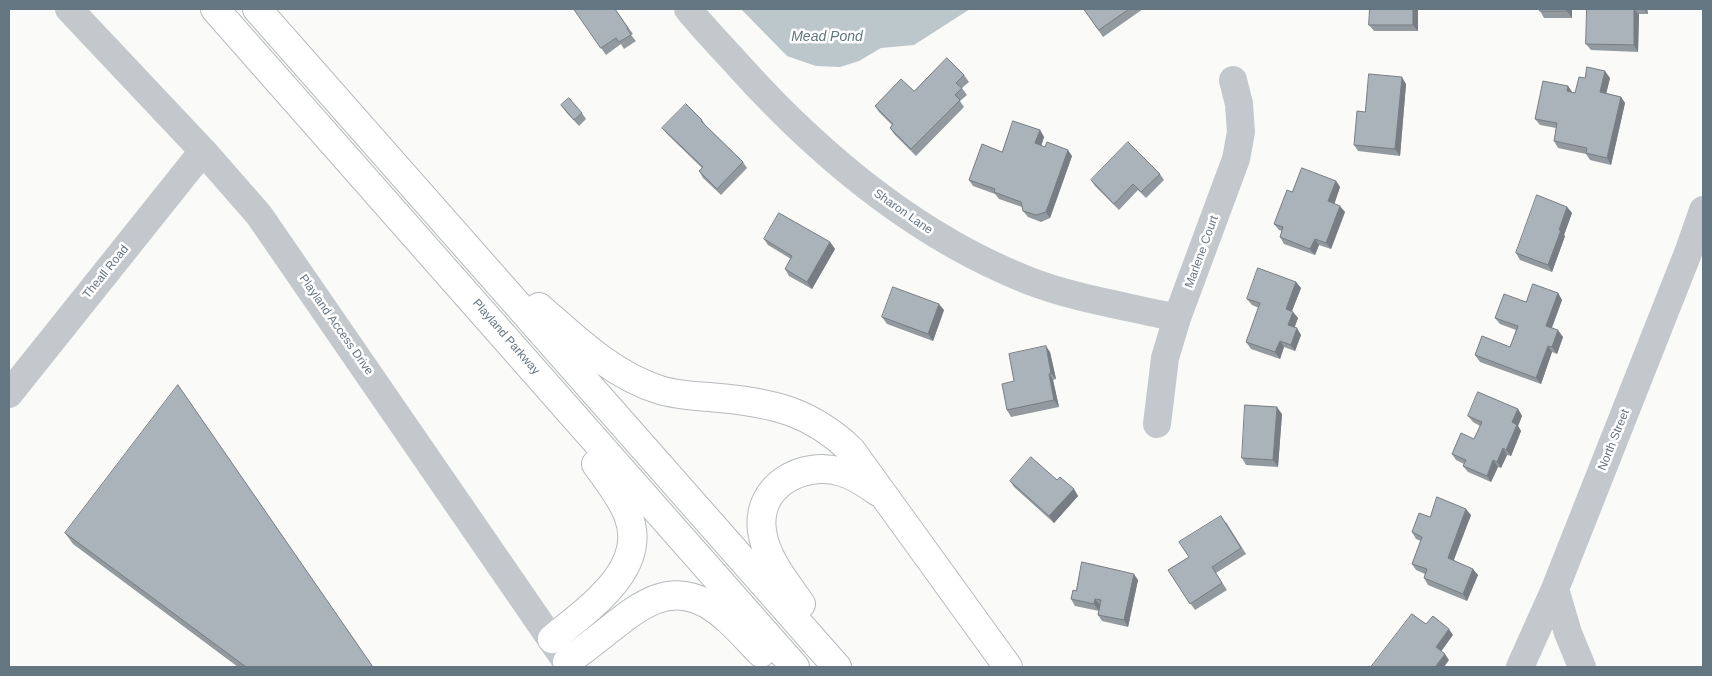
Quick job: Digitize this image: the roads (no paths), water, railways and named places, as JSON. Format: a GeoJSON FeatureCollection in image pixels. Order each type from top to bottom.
{"type":"FeatureCollection","features":[{"type":"Feature","properties":{"kind":"main road","name":"Playland Parkway"},"geometry":{"type":"LineString","coordinates":[[215,9],[795,667]]}},
{"type":"Feature","properties":{"kind":"main road"},"geometry":{"type":"LineString","coordinates":[[257,9],[837,667]]}},
{"type":"Feature","properties":{"kind":"main road"},"geometry":{"type":"LineString","coordinates":[[458,237],[591,352],[616,370],[661,390],[686,395],[767,404],[792,411],[814,421],[833,433],[851,450],[888,499],[1008,667]]}},
{"type":"Feature","properties":{"kind":"main road"},"geometry":{"type":"LineString","coordinates":[[495,325],[617,493],[629,516],[633,538],[629,558],[620,576],[605,594],[552,639]]}},
{"type":"Feature","properties":{"kind":"main road"},"geometry":{"type":"LineString","coordinates":[[844,667],[767,553],[762,530],[762,511],[769,495],[783,481],[800,472],[822,469],[842,472],[864,482],[888,499]]}},
{"type":"Feature","properties":{"kind":"main road"},"geometry":{"type":"LineString","coordinates":[[569,665],[634,610],[652,600],[670,595],[688,597],[707,604],[724,617],[775,667]]}},
{"type":"Feature","properties":{"kind":"street","name":"Playland Access Drive"},"geometry":{"type":"LineString","coordinates":[[69,9],[234,185],[281,246],[569,665]]}},
{"type":"Feature","properties":{"kind":"street","name":"Sharon Lane"},"geometry":{"type":"LineString","coordinates":[[688,9],[762,92],[806,135],[845,168],[920,225],[972,255],[1029,280],[1068,292],[1178,318]]}},
{"type":"Feature","properties":{"kind":"street","name":"Marlene Court"},"geometry":{"type":"LineString","coordinates":[[1157,424],[1165,358],[1236,159],[1241,132],[1239,104],[1234,80]]}},
{"type":"Feature","properties":{"kind":"street","name":"Theall Road"},"geometry":{"type":"LineString","coordinates":[[9,394],[203,151]]}},
{"type":"Feature","properties":{"kind":"street","name":"North Street"},"geometry":{"type":"LineString","coordinates":[[1520,667],[1554,589],[1688,253],[1703,210]]}},
{"type":"Feature","properties":{"kind":"street"},"geometry":{"type":"LineString","coordinates":[[1554,589],[1568,633],[1582,667]]}},
{"type":"Feature","properties":{"kind":"water","name":"Mead Pond"},"geometry":{"type":"Polygon","coordinates":[[[741,9],[970,9],[914,45],[881,48],[859,61],[840,67],[816,66],[787,56],[741,9]]]}}]}
